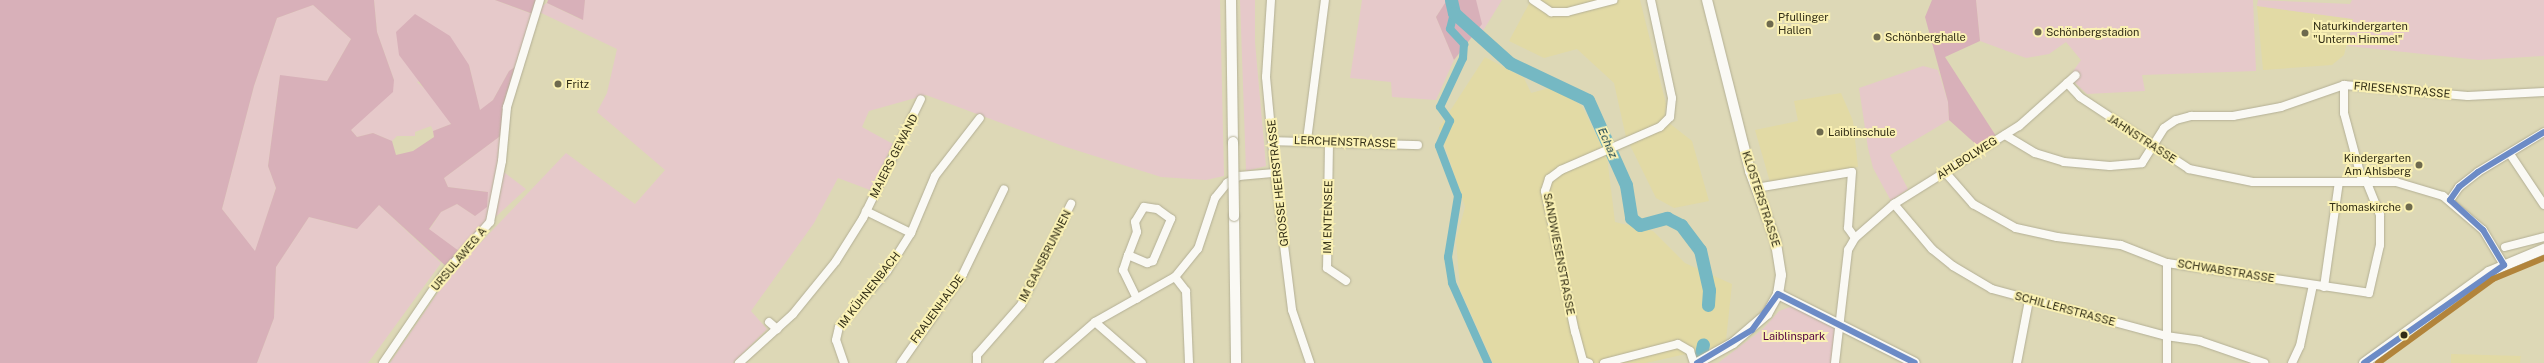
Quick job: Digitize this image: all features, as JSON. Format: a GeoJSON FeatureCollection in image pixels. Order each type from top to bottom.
{"type":"FeatureCollection","features":[{"type":"Feature","properties":{"kind":"main road"},"geometry":{"type":"LineString","coordinates":[[1231,0],[1236,363]]}},
{"type":"Feature","properties":{"kind":"main road","name":"KLOSTERSTRASSE"},"geometry":{"type":"LineString","coordinates":[[1697,363],[1752,330],[1767,314],[1778,294],[1779,253],[1756,188],[1707,0]]}},
{"type":"Feature","properties":{"kind":"main road"},"geometry":{"type":"LineString","coordinates":[[2364,363],[2504,264],[2544,249]]}},
{"type":"Feature","properties":{"kind":"main road"},"geometry":{"type":"LineString","coordinates":[[1778,294],[1915,363]]}},
{"type":"Feature","properties":{"kind":"street","name":"URSULAWEG A"},"geometry":{"type":"LineString","coordinates":[[383,363],[443,275],[490,222],[498,189],[507,107],[540,0]]}},
{"type":"Feature","properties":{"kind":"street","name":"GROSSE HEERSTRASSE"},"geometry":{"type":"LineString","coordinates":[[1271,0],[1266,78],[1274,173],[1292,310],[1310,363]]}},
{"type":"Feature","properties":{"kind":"street"},"geometry":{"type":"LineString","coordinates":[[1307,140],[1325,0]]}},
{"type":"Feature","properties":{"kind":"street"},"geometry":{"type":"LineString","coordinates":[[1533,0],[1551,12],[1567,12],[1613,0]]}},
{"type":"Feature","properties":{"kind":"street","name":"SANDWIESENSTRASSE"},"geometry":{"type":"LineString","coordinates":[[1585,362],[1545,191],[1549,179],[1561,170],[1660,127],[1670,117],[1672,98],[1651,0]]}},
{"type":"Feature","properties":{"kind":"street","name":"AHLBOLWEG"},"geometry":{"type":"LineString","coordinates":[[1855,238],[1894,204],[2005,135],[2076,74]]}},
{"type":"Feature","properties":{"kind":"street","name":"JAHNSTRASSE"},"geometry":{"type":"LineString","coordinates":[[2067,83],[2080,97],[2152,147],[2189,169],[2219,177],[2293,184],[2364,180],[2416,186],[2450,200],[2483,230],[2504,264]]}},
{"type":"Feature","properties":{"kind":"street"},"geometry":{"type":"LineString","coordinates":[[2344,85],[2344,114],[2364,180]]}},
{"type":"Feature","properties":{"kind":"street","name":"FRIESENSTRASSE"},"geometry":{"type":"LineString","coordinates":[[2005,135],[2036,154],[2064,162],[2102,165],[2142,163],[2164,128],[2176,120],[2191,116],[2234,116],[2281,107],[2344,85],[2468,96],[2544,92]]}},
{"type":"Feature","properties":{"kind":"street","name":"MAIERS GEWAND"},"geometry":{"type":"LineString","coordinates":[[739,363],[777,329],[821,280],[866,211],[921,99]]}},
{"type":"Feature","properties":{"kind":"street","name":"IM KÜHNENBACH"},"geometry":{"type":"LineString","coordinates":[[844,363],[836,340],[839,327],[887,271],[911,233],[935,176],[980,118]]}},
{"type":"Feature","properties":{"kind":"street"},"geometry":{"type":"LineString","coordinates":[[2450,200],[2458,186],[2544,132]]}},
{"type":"Feature","properties":{"kind":"street","name":"LERCHENSTRASSE"},"geometry":{"type":"LineString","coordinates":[[1272,140],[1418,145]]}},
{"type":"Feature","properties":{"kind":"street","name":"IM ENTENSEE"},"geometry":{"type":"LineString","coordinates":[[1329,143],[1327,268],[1346,281]]}},
{"type":"Feature","properties":{"kind":"street"},"geometry":{"type":"LineString","coordinates":[[2510,154],[2544,205]]}},
{"type":"Feature","properties":{"kind":"street"},"geometry":{"type":"LineString","coordinates":[[1756,188],[1852,172],[1848,228],[1855,238],[1848,250],[1842,325],[1835,363]]}},
{"type":"Feature","properties":{"kind":"street","name":"SCHWABSTRASSE"},"geometry":{"type":"LineString","coordinates":[[1945,172],[1973,204],[2016,228],[2057,237],[2121,244],[2167,263],[2369,293],[2380,245],[2380,215],[2364,180]]}},
{"type":"Feature","properties":{"kind":"street"},"geometry":{"type":"LineString","coordinates":[[1048,363],[1095,322],[1175,277],[1198,249],[1221,189],[1240,176],[1274,173]]}},
{"type":"Feature","properties":{"kind":"street"},"geometry":{"type":"LineString","coordinates":[[2324,287],[2338,182]]}},
{"type":"Feature","properties":{"kind":"street","name":"FRAUENHALDE"},"geometry":{"type":"LineString","coordinates":[[901,363],[963,274],[1004,189]]}},
{"type":"Feature","properties":{"kind":"street","name":"IM GANSBRUNNEN"},"geometry":{"type":"LineString","coordinates":[[977,363],[977,355],[1021,305],[1071,204]]}},
{"type":"Feature","properties":{"kind":"street","name":"SCHILLERSTRASSE"},"geometry":{"type":"LineString","coordinates":[[1894,204],[1932,249],[1953,266],[1992,289],[2166,336],[2242,353],[2264,363]]}},
{"type":"Feature","properties":{"kind":"street"},"geometry":{"type":"LineString","coordinates":[[1128,255],[1147,263],[1153,261],[1171,219],[1157,209],[1144,207],[1135,222],[1137,232],[1128,255],[1123,270],[1137,299]]}},
{"type":"Feature","properties":{"kind":"street","name":"MAIERS GEWAND"},"geometry":{"type":"LineString","coordinates":[[866,211],[911,233]]}},
{"type":"Feature","properties":{"kind":"street"},"geometry":{"type":"LineString","coordinates":[[2505,247],[2544,237]]}},
{"type":"Feature","properties":{"kind":"street"},"geometry":{"type":"LineString","coordinates":[[2167,263],[2167,363]]}},
{"type":"Feature","properties":{"kind":"street"},"geometry":{"type":"LineString","coordinates":[[1175,277],[1186,291],[1189,363]]}},
{"type":"Feature","properties":{"kind":"street"},"geometry":{"type":"LineString","coordinates":[[2292,363],[2300,346],[2313,285]]}},
{"type":"Feature","properties":{"kind":"street"},"geometry":{"type":"LineString","coordinates":[[2017,363],[2029,300]]}},
{"type":"Feature","properties":{"kind":"street"},"geometry":{"type":"LineString","coordinates":[[770,322],[777,329]]}},
{"type":"Feature","properties":{"kind":"street"},"geometry":{"type":"LineString","coordinates":[[1095,322],[1142,363]]}},
{"type":"Feature","properties":{"kind":"street"},"geometry":{"type":"LineString","coordinates":[[1604,363],[1678,344],[1690,351],[1694,363]]}},
{"type":"Feature","properties":{"kind":"shaded area"},"geometry":{"type":"Polygon","coordinates":[[[0,0],[374,0],[377,32],[394,80],[393,92],[351,130],[357,137],[373,133],[392,141],[396,155],[413,151],[434,137],[433,131],[451,124],[399,55],[396,32],[415,14],[450,36],[469,65],[480,110],[493,100],[509,71],[521,63],[503,134],[444,178],[448,187],[488,192],[487,207],[475,216],[457,204],[441,212],[429,229],[463,254],[449,269],[379,205],[357,229],[309,217],[276,267],[274,318],[257,363],[0,363],[0,0]],[[313,5],[277,18],[254,86],[222,209],[255,251],[276,188],[268,166],[280,75],[327,81],[351,39],[313,5]]]}},
{"type":"Feature","properties":{"kind":"shaded area"},"geometry":{"type":"Polygon","coordinates":[[[495,0],[540,0],[533,14],[495,0]]]}},
{"type":"Feature","properties":{"kind":"shaded area"},"geometry":{"type":"Polygon","coordinates":[[[548,0],[585,0],[583,20],[547,3],[548,0]]]}},
{"type":"Feature","properties":{"kind":"shaded area"},"geometry":{"type":"Polygon","coordinates":[[[1447,0],[1476,0],[1482,24],[1454,60],[1436,17],[1447,0]]]}},
{"type":"Feature","properties":{"kind":"shaded area"},"geometry":{"type":"Polygon","coordinates":[[[1531,0],[1640,0],[1666,104],[1664,119],[1692,141],[1709,201],[1674,208],[1656,198],[1626,137],[1614,83],[1577,49],[1544,58],[1509,41],[1531,0]]]}},
{"type":"Feature","properties":{"kind":"shaded area"},"geometry":{"type":"Polygon","coordinates":[[[1932,0],[1976,0],[1980,41],[1945,57],[1996,136],[1979,147],[1949,120],[1948,102],[1925,17],[1932,0]]]}},
{"type":"Feature","properties":{"kind":"shaded area","name":"Naturkindergarten \"Unterm Himmel\""},"geometry":{"type":"Polygon","coordinates":[[[2257,6],[2353,19],[2344,55],[2332,65],[2263,70],[2257,6]]]}},
{"type":"Feature","properties":{"kind":"shaded area"},"geometry":{"type":"Polygon","coordinates":[[[1485,57],[1524,78],[1531,93],[1553,87],[1582,106],[1607,157],[1615,222],[1653,231],[1685,263],[1732,284],[1726,340],[1721,346],[1646,363],[1493,363],[1460,289],[1456,240],[1465,207],[1439,128],[1485,57]]]}},
{"type":"Feature","properties":{"kind":"shaded area","name":"Laiblinschule"},"geometry":{"type":"Polygon","coordinates":[[[1841,93],[1853,121],[1858,167],[1770,182],[1755,130],[1798,121],[1794,101],[1841,93]]]}},
{"type":"Feature","properties":{"kind":"shaded area"},"geometry":{"type":"Polygon","coordinates":[[[2451,354],[2521,356],[2520,363],[2451,363],[2451,354]]]}},
{"type":"Feature","properties":{"kind":"green space"},"geometry":{"type":"Polygon","coordinates":[[[374,0],[495,0],[532,14],[520,64],[509,71],[493,100],[480,111],[469,65],[417,82],[431,94],[451,124],[433,131],[431,126],[415,132],[415,136],[397,136],[392,141],[373,133],[357,137],[351,130],[394,80],[377,32],[374,0]]]}},
{"type":"Feature","properties":{"kind":"green space"},"geometry":{"type":"Polygon","coordinates":[[[585,0],[1220,0],[1224,176],[1206,180],[1161,177],[1063,146],[926,95],[869,111],[862,127],[893,144],[870,190],[838,178],[814,223],[751,311],[767,329],[733,363],[390,363],[449,276],[566,153],[635,204],[665,170],[597,112],[607,93],[617,49],[535,10],[547,3],[582,20],[585,0]]]}},
{"type":"Feature","properties":{"kind":"green space"},"geometry":{"type":"Polygon","coordinates":[[[1240,0],[1255,0],[1255,42],[1266,166],[1246,171],[1240,0]]]}},
{"type":"Feature","properties":{"kind":"green space"},"geometry":{"type":"Polygon","coordinates":[[[1362,0],[1447,0],[1436,17],[1454,60],[1436,100],[1392,97],[1391,82],[1350,78],[1362,0]]]}},
{"type":"Feature","properties":{"kind":"green space"},"geometry":{"type":"Polygon","coordinates":[[[1468,0],[1502,0],[1481,34],[1468,0]]]}},
{"type":"Feature","properties":{"kind":"green space"},"geometry":{"type":"Polygon","coordinates":[[[1976,0],[2253,0],[2256,71],[2142,75],[2145,91],[2087,94],[2069,77],[2081,60],[2066,42],[2049,54],[2026,58],[1980,41],[1976,0]]]}},
{"type":"Feature","properties":{"kind":"green space"},"geometry":{"type":"Polygon","coordinates":[[[2258,0],[2350,4],[2352,0],[2544,0],[2544,56],[2479,60],[2348,46],[2353,19],[2257,6],[2258,0]]]}},
{"type":"Feature","properties":{"kind":"green space"},"geometry":{"type":"Polygon","coordinates":[[[313,5],[351,39],[327,81],[280,76],[268,166],[276,188],[255,252],[222,209],[254,86],[277,18],[313,5]]]}},
{"type":"Feature","properties":{"kind":"green space"},"geometry":{"type":"Polygon","coordinates":[[[1923,66],[1938,70],[1948,102],[1949,120],[1890,155],[1908,189],[1891,201],[1873,168],[1868,148],[1859,88],[1923,66]]]}},
{"type":"Feature","properties":{"kind":"green space"},"geometry":{"type":"Polygon","coordinates":[[[503,134],[501,170],[526,189],[490,222],[463,254],[429,230],[441,212],[457,204],[475,216],[488,192],[448,187],[444,178],[503,134]]]}},
{"type":"Feature","properties":{"kind":"green space"},"geometry":{"type":"Polygon","coordinates":[[[379,205],[441,263],[368,363],[257,363],[274,318],[276,267],[309,217],[356,229],[379,205]]]}},
{"type":"Feature","properties":{"kind":"green space","name":"Laiblinspark"},"geometry":{"type":"Polygon","coordinates":[[[1790,307],[1799,307],[1839,327],[1835,363],[1718,363],[1763,329],[1779,311],[1790,307]]]}},
{"type":"Feature","properties":{"kind":"waterway","name":"Echaz"},"geometry":{"type":"LineString","coordinates":[[1451,0],[1454,13],[1510,63],[1588,100],[1626,185],[1631,218],[1640,225],[1667,218],[1681,225],[1700,250],[1709,290],[1708,305]]}},
{"type":"Feature","properties":{"kind":"waterway"},"geometry":{"type":"LineString","coordinates":[[1454,13],[1450,29],[1464,44],[1463,58],[1440,107],[1450,121],[1439,146],[1458,196],[1448,257],[1452,283],[1488,363]]}},
{"type":"Feature","properties":{"kind":"waterway","name":"Echaz"},"geometry":{"type":"LineString","coordinates":[[1699,363],[1703,344]]}},
{"type":"Feature","properties":{"kind":"transit line"},"geometry":{"type":"LineString","coordinates":[[2450,200],[2459,187],[2478,172],[2544,132]]}},
{"type":"Feature","properties":{"kind":"transit line"},"geometry":{"type":"LineString","coordinates":[[2450,200],[2483,230],[2504,265]]}},
{"type":"Feature","properties":{"kind":"transit line"},"geometry":{"type":"LineString","coordinates":[[2378,363],[2493,279],[2544,258]]}},
{"type":"Feature","properties":{"kind":"transit line"},"geometry":{"type":"LineString","coordinates":[[2364,363],[2504,265]]}},
{"type":"Feature","properties":{"kind":"transit line"},"geometry":{"type":"LineString","coordinates":[[1778,294],[1915,363]]}},
{"type":"Feature","properties":{"kind":"transit line"},"geometry":{"type":"LineString","coordinates":[[1697,363],[1752,330],[1778,294]]}},
{"type":"Feature","properties":{"kind":"place","name":"Pfullinger Hallen"},"geometry":{"type":"Point","coordinates":[1770,24]}},
{"type":"Feature","properties":{"kind":"place","name":"Schönbergstadion"},"geometry":{"type":"Point","coordinates":[2038,32]}},
{"type":"Feature","properties":{"kind":"place","name":"Naturkindergarten \"Unterm Himmel\""},"geometry":{"type":"Point","coordinates":[2305,33]}},
{"type":"Feature","properties":{"kind":"place","name":"Schönberghalle"},"geometry":{"type":"Point","coordinates":[1877,37]}},
{"type":"Feature","properties":{"kind":"place","name":"Fritz"},"geometry":{"type":"Point","coordinates":[558,84]}},
{"type":"Feature","properties":{"kind":"place","name":"Laiblinschule"},"geometry":{"type":"Point","coordinates":[1820,132]}},
{"type":"Feature","properties":{"kind":"place","name":"Kindergarten Am Ahlsberg"},"geometry":{"type":"Point","coordinates":[2419,165]}},
{"type":"Feature","properties":{"kind":"place","name":"Thomaskirche"},"geometry":{"type":"Point","coordinates":[2409,207]}}]}
